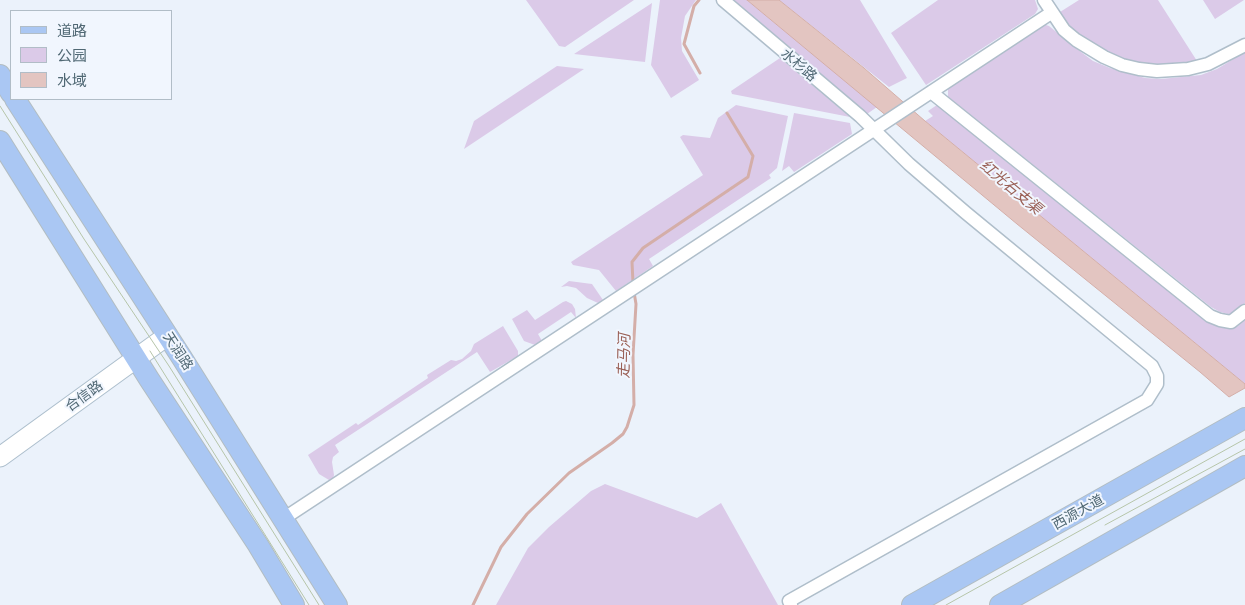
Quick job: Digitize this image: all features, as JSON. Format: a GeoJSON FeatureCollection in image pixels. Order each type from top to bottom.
{"type":"FeatureCollection","features":[{"type":"Feature","properties":{"kind":"main road"},"geometry":{"type":"LineString","coordinates":[[0,75],[10,91]]}},
{"type":"Feature","properties":{"kind":"main road","name":"天润路"},"geometry":{"type":"LineString","coordinates":[[16,100],[337,605]]}},
{"type":"Feature","properties":{"kind":"main road"},"geometry":{"type":"LineString","coordinates":[[0,141],[258,545],[294,605]]}},
{"type":"Feature","properties":{"kind":"main road","name":"西源大道"},"geometry":{"type":"LineString","coordinates":[[912,605],[1245,418]]}},
{"type":"Feature","properties":{"kind":"main road"},"geometry":{"type":"LineString","coordinates":[[1000,605],[1245,466]]}},
{"type":"Feature","properties":{"kind":"street","name":"水杉路"},"geometry":{"type":"LineString","coordinates":[[723,0],[875,130],[909,164],[985,230],[1152,366],[1157,376],[1157,384],[1147,400],[789,601],[791,605]]}},
{"type":"Feature","properties":{"kind":"street"},"geometry":{"type":"LineString","coordinates":[[1044,0],[1064,30],[1089,49],[1122,65],[1139,69],[1157,71],[1188,69],[1208,64],[1245,45]]}},
{"type":"Feature","properties":{"kind":"street"},"geometry":{"type":"LineString","coordinates":[[284,520],[1051,13]]}},
{"type":"Feature","properties":{"kind":"street"},"geometry":{"type":"LineString","coordinates":[[931,92],[1210,316],[1231,322],[1245,311]]}},
{"type":"Feature","properties":{"kind":"street","name":"合信路"},"geometry":{"type":"LineString","coordinates":[[0,457],[167,336]]}},
{"type":"Feature","properties":{"kind":"green space"},"geometry":{"type":"Polygon","coordinates":[[[526,0],[634,0],[565,47],[559,46],[526,0]]]}},
{"type":"Feature","properties":{"kind":"green space"},"geometry":{"type":"Polygon","coordinates":[[[660,0],[696,0],[685,16],[681,38],[682,51],[699,80],[671,98],[651,65],[660,0]]]}},
{"type":"Feature","properties":{"kind":"green space"},"geometry":{"type":"Polygon","coordinates":[[[730,0],[747,0],[877,107],[867,114],[730,0]]]}},
{"type":"Feature","properties":{"kind":"green space"},"geometry":{"type":"Polygon","coordinates":[[[779,0],[860,0],[907,78],[889,87],[779,0]]]}},
{"type":"Feature","properties":{"kind":"green space"},"geometry":{"type":"Polygon","coordinates":[[[938,0],[1035,0],[1038,9],[1035,14],[926,85],[891,33],[938,0]]]}},
{"type":"Feature","properties":{"kind":"green space"},"geometry":{"type":"Polygon","coordinates":[[[1079,0],[1158,0],[1197,61],[1161,66],[1144,64],[1125,60],[1090,44],[1069,25],[1060,12],[1079,0]]]}},
{"type":"Feature","properties":{"kind":"green space"},"geometry":{"type":"Polygon","coordinates":[[[1203,0],[1244,0],[1215,19],[1203,0]]]}},
{"type":"Feature","properties":{"kind":"green space"},"geometry":{"type":"Polygon","coordinates":[[[652,3],[645,62],[574,54],[652,3]]]}},
{"type":"Feature","properties":{"kind":"green space"},"geometry":{"type":"Polygon","coordinates":[[[1043,24],[1049,26],[1093,61],[1145,78],[1161,79],[1201,75],[1217,69],[1245,52],[1245,303],[1236,313],[1228,314],[1211,307],[948,97],[948,89],[1043,24]]]}},
{"type":"Feature","properties":{"kind":"green space"},"geometry":{"type":"Polygon","coordinates":[[[780,58],[850,117],[732,94],[731,91],[780,58]]]}},
{"type":"Feature","properties":{"kind":"green space"},"geometry":{"type":"Polygon","coordinates":[[[557,66],[584,69],[464,149],[474,121],[557,66]]]}},
{"type":"Feature","properties":{"kind":"green space"},"geometry":{"type":"Polygon","coordinates":[[[736,105],[788,116],[777,168],[769,175],[771,178],[649,259],[653,266],[616,291],[599,270],[573,265],[571,262],[703,175],[680,137],[683,135],[710,138],[718,118],[736,105]]]}},
{"type":"Feature","properties":{"kind":"green space"},"geometry":{"type":"Polygon","coordinates":[[[937,105],[1203,318],[1228,329],[1238,326],[1245,320],[1245,384],[925,121],[933,116],[928,111],[937,105]]]}},
{"type":"Feature","properties":{"kind":"green space"},"geometry":{"type":"Polygon","coordinates":[[[794,113],[850,123],[852,134],[794,172],[789,166],[782,171],[794,113]]]}},
{"type":"Feature","properties":{"kind":"green space"},"geometry":{"type":"Polygon","coordinates":[[[569,281],[592,284],[603,300],[598,303],[587,298],[576,288],[561,287],[569,281]]]}},
{"type":"Feature","properties":{"kind":"green space"},"geometry":{"type":"Polygon","coordinates":[[[566,301],[572,304],[575,309],[576,318],[571,312],[538,334],[542,341],[535,345],[524,341],[512,319],[527,310],[535,320],[566,301]]]}},
{"type":"Feature","properties":{"kind":"green space"},"geometry":{"type":"Polygon","coordinates":[[[503,326],[518,351],[518,356],[490,372],[477,352],[335,445],[339,452],[333,457],[333,479],[329,480],[319,474],[308,455],[356,423],[358,425],[428,378],[427,375],[451,360],[462,359],[471,351],[474,344],[503,326]]]}},
{"type":"Feature","properties":{"kind":"green space"},"geometry":{"type":"Polygon","coordinates":[[[605,484],[697,518],[721,503],[778,605],[496,605],[528,548],[591,491],[605,484]]]}},
{"type":"Feature","properties":{"kind":"water"},"geometry":{"type":"Polygon","coordinates":[[[747,0],[779,0],[864,68],[925,121],[1245,384],[1245,388],[1229,397],[747,0]]]}},
{"type":"Feature","properties":{"kind":"waterway","name":"走马河"},"geometry":{"type":"LineString","coordinates":[[699,0],[694,6],[684,44],[700,73]]}},
{"type":"Feature","properties":{"kind":"waterway","name":"走马河"},"geometry":{"type":"LineString","coordinates":[[633,283],[632,262],[643,248],[748,177],[753,156],[727,113]]}},
{"type":"Feature","properties":{"kind":"waterway","name":"走马河"},"geometry":{"type":"LineString","coordinates":[[473,605],[501,547],[527,514],[569,473],[612,443],[623,434],[627,427],[634,405],[633,355],[636,304],[634,292]]}},
{"type":"Feature","properties":{"kind":"tram line"},"geometry":{"type":"LineString","coordinates":[[0,106],[84,239],[169,366],[319,605]]}},
{"type":"Feature","properties":{"kind":"tram line"},"geometry":{"type":"LineString","coordinates":[[150,351],[309,605]]}},
{"type":"Feature","properties":{"kind":"tram line"},"geometry":{"type":"LineString","coordinates":[[946,605],[1245,439]]}},
{"type":"Feature","properties":{"kind":"tram line"},"geometry":{"type":"LineString","coordinates":[[1105,525],[1245,449]]}},
{"type":"Feature","properties":{"kind":"water label","name":"红光右支渠"},"geometry":{"type":"Point","coordinates":[1011,187]}}]}
